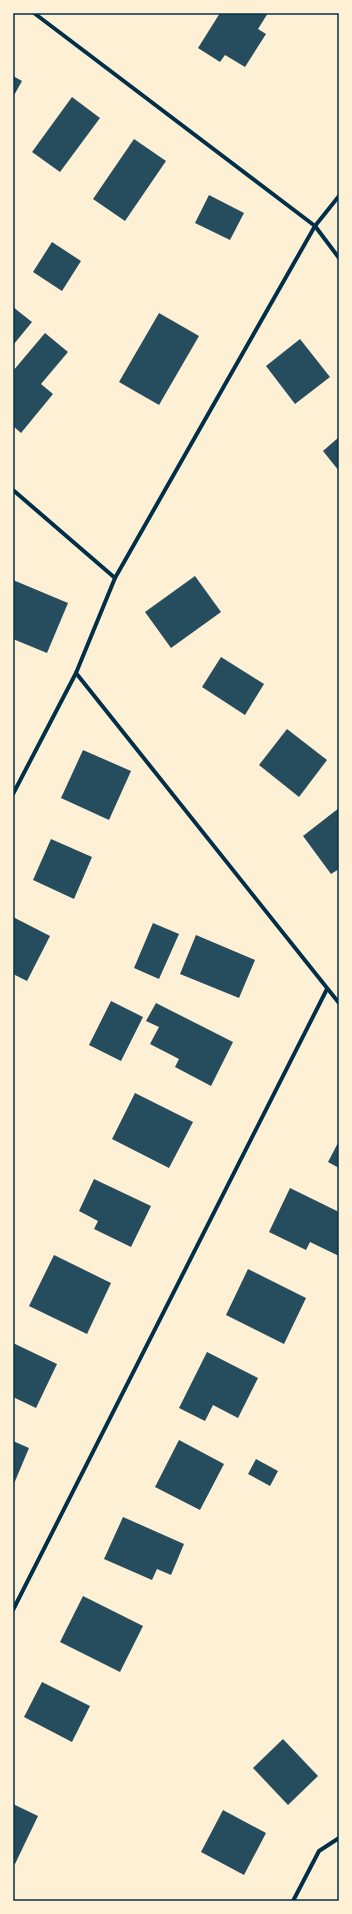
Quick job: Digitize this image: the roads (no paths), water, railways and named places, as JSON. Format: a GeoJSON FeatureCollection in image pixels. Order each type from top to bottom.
{"type":"FeatureCollection","features":[{"type":"Feature","properties":{"kind":"street"},"geometry":{"type":"LineString","coordinates":[[34,13],[315,226],[339,258]]}},
{"type":"Feature","properties":{"kind":"street"},"geometry":{"type":"LineString","coordinates":[[13,794],[76,674],[115,578],[315,226],[339,196]]}},
{"type":"Feature","properties":{"kind":"street"},"geometry":{"type":"LineString","coordinates":[[13,490],[115,578]]}},
{"type":"Feature","properties":{"kind":"street"},"geometry":{"type":"LineString","coordinates":[[76,674],[339,1003]]}},
{"type":"Feature","properties":{"kind":"street"},"geometry":{"type":"LineString","coordinates":[[13,1610],[327,989]]}},
{"type":"Feature","properties":{"kind":"street"},"geometry":{"type":"LineString","coordinates":[[293,1901],[319,1851],[339,1838]]}}]}
